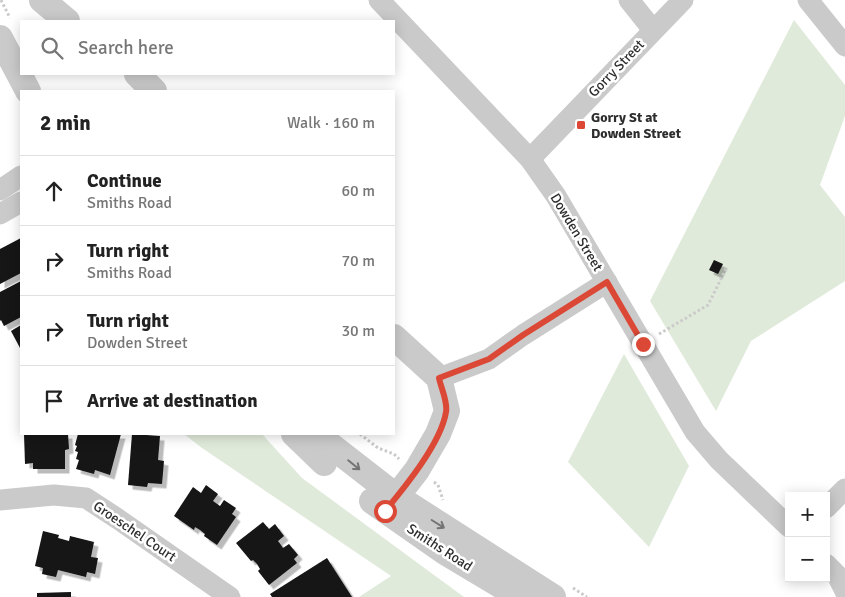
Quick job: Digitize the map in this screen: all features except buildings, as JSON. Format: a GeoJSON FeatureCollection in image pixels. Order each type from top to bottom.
{"type":"FeatureCollection","features":[{"type":"Feature","properties":{"kind":"street"},"geometry":{"type":"LineString","coordinates":[[42,0],[66,20]]}},
{"type":"Feature","properties":{"kind":"street","name":"Dowden Street"},"geometry":{"type":"LineString","coordinates":[[380,0],[530,159],[556,196],[695,432],[719,460],[785,523]]}},
{"type":"Feature","properties":{"kind":"street"},"geometry":{"type":"LineString","coordinates":[[629,0],[653,30]]}},
{"type":"Feature","properties":{"kind":"street","name":"Gorry Street"},"geometry":{"type":"LineString","coordinates":[[530,159],[683,0]]}},
{"type":"Feature","properties":{"kind":"street"},"geometry":{"type":"LineString","coordinates":[[808,0],[845,46]]}},
{"type":"Feature","properties":{"kind":"street"},"geometry":{"type":"LineString","coordinates":[[0,38],[27,90]]}},
{"type":"Feature","properties":{"kind":"street"},"geometry":{"type":"LineString","coordinates":[[0,71],[20,106]]}},
{"type":"Feature","properties":{"kind":"street"},"geometry":{"type":"LineString","coordinates":[[138,75],[153,90]]}},
{"type":"Feature","properties":{"kind":"street"},"geometry":{"type":"LineString","coordinates":[[0,190],[20,177]]}},
{"type":"Feature","properties":{"kind":"street"},"geometry":{"type":"LineString","coordinates":[[0,214],[20,203]]}},
{"type":"Feature","properties":{"kind":"street"},"geometry":{"type":"LineString","coordinates":[[439,378],[489,359],[523,335],[607,282]]}},
{"type":"Feature","properties":{"kind":"street"},"geometry":{"type":"LineString","coordinates":[[391,504],[417,470],[438,434],[447,410],[439,378],[395,338]]}},
{"type":"Feature","properties":{"kind":"street","name":"Smiths Road"},"geometry":{"type":"LineString","coordinates":[[295,435],[342,478],[553,597]]}},
{"type":"Feature","properties":{"kind":"street","name":"Smiths Road"},"geometry":{"type":"LineString","coordinates":[[317,435],[445,552],[520,597]]}},
{"type":"Feature","properties":{"kind":"street"},"geometry":{"type":"LineString","coordinates":[[830,504],[845,489]]}},
{"type":"Feature","properties":{"kind":"street","name":"Groeschel Court"},"geometry":{"type":"LineString","coordinates":[[0,500],[54,496],[86,498],[230,597]]}},
{"type":"Feature","properties":{"kind":"street"},"geometry":{"type":"LineString","coordinates":[[830,568],[837,575],[845,591]]}},
{"type":"Feature","properties":{"kind":"path"},"geometry":{"type":"LineString","coordinates":[[643,344],[708,305],[727,267]]}},
{"type":"Feature","properties":{"kind":"path"},"geometry":{"type":"LineString","coordinates":[[361,435],[378,448],[394,454],[400,459]]}},
{"type":"Feature","properties":{"kind":"green space"},"geometry":{"type":"Polygon","coordinates":[[[794,20],[845,85],[845,116],[820,185],[845,217],[845,281],[751,341],[716,411],[650,301],[794,20]]]}},
{"type":"Feature","properties":{"kind":"green space"},"geometry":{"type":"Polygon","coordinates":[[[624,354],[689,466],[649,547],[568,462],[624,354]]]}},
{"type":"Feature","properties":{"kind":"green space"},"geometry":{"type":"Polygon","coordinates":[[[185,435],[263,435],[302,478],[464,597],[359,597],[391,576],[185,435]]]}},
{"type":"Feature","properties":{"kind":"place","name":"Gorry St at Dowden Street"},"geometry":{"type":"Point","coordinates":[581,125]}},
{"type":"Feature","properties":{"kind":"route"},"geometry":{"type":"LineString","coordinates":[[385,511],[417,470],[438,434],[447,410],[439,378],[489,359],[523,335],[607,282],[643,344]]}}]}
